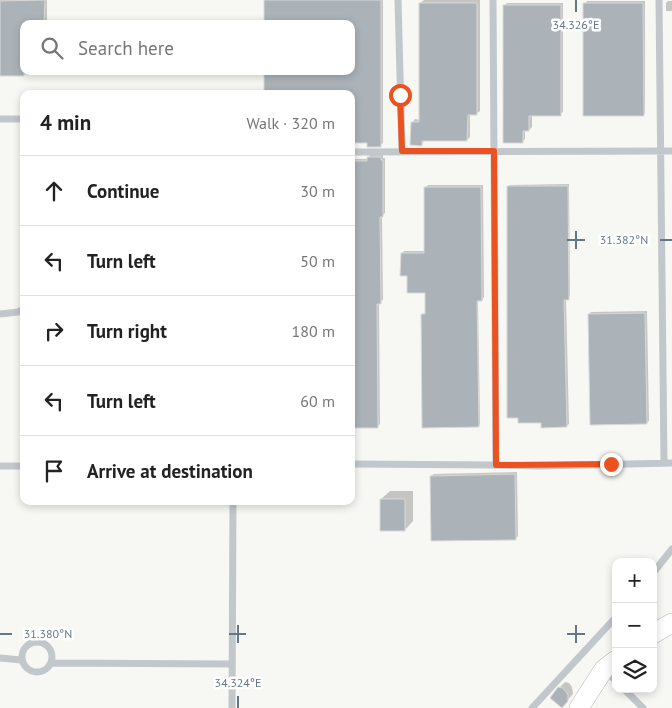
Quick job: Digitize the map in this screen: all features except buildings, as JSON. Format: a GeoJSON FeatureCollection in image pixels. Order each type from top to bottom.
{"type":"FeatureCollection","features":[{"type":"Feature","properties":{"kind":"street"},"geometry":{"type":"LineString","coordinates":[[657,632],[672,623]]}},
{"type":"Feature","properties":{"kind":"street"},"geometry":{"type":"LineString","coordinates":[[578,708],[612,670]]}},
{"type":"Feature","properties":{"kind":"lane"},"geometry":{"type":"LineString","coordinates":[[398,0],[402,151]]}},
{"type":"Feature","properties":{"kind":"lane"},"geometry":{"type":"LineString","coordinates":[[493,0],[496,465]]}},
{"type":"Feature","properties":{"kind":"lane"},"geometry":{"type":"LineString","coordinates":[[659,0],[664,463]]}},
{"type":"Feature","properties":{"kind":"lane"},"geometry":{"type":"LineString","coordinates":[[0,119],[20,119]]}},
{"type":"Feature","properties":{"kind":"lane"},"geometry":{"type":"LineString","coordinates":[[355,152],[672,151]]}},
{"type":"Feature","properties":{"kind":"lane"},"geometry":{"type":"LineString","coordinates":[[0,314],[20,311]]}},
{"type":"Feature","properties":{"kind":"lane"},"geometry":{"type":"LineString","coordinates":[[355,464],[540,466],[672,463]]}},
{"type":"Feature","properties":{"kind":"lane"},"geometry":{"type":"LineString","coordinates":[[0,466],[20,466]]}},
{"type":"Feature","properties":{"kind":"lane"},"geometry":{"type":"LineString","coordinates":[[232,708],[233,505]]}},
{"type":"Feature","properties":{"kind":"lane"},"geometry":{"type":"LineString","coordinates":[[657,568],[672,549]]}},
{"type":"Feature","properties":{"kind":"lane"},"geometry":{"type":"LineString","coordinates":[[532,708],[612,621]]}},
{"type":"Feature","properties":{"kind":"lane"},"geometry":{"type":"LineString","coordinates":[[34,642],[41,642],[47,645],[51,651],[51,663],[46,670],[39,673],[26,669],[21,660],[23,650],[27,645],[34,642]]}},
{"type":"Feature","properties":{"kind":"lane"},"geometry":{"type":"LineString","coordinates":[[0,658],[21,660]]}},
{"type":"Feature","properties":{"kind":"lane"},"geometry":{"type":"LineString","coordinates":[[51,663],[231,664]]}},
{"type":"Feature","properties":{"kind":"lane"},"geometry":{"type":"LineString","coordinates":[[628,693],[643,708]]}},
{"type":"Feature","properties":{"kind":"route"},"geometry":{"type":"LineString","coordinates":[[400,95],[402,151],[494,151],[496,465],[611,464]]}}]}
